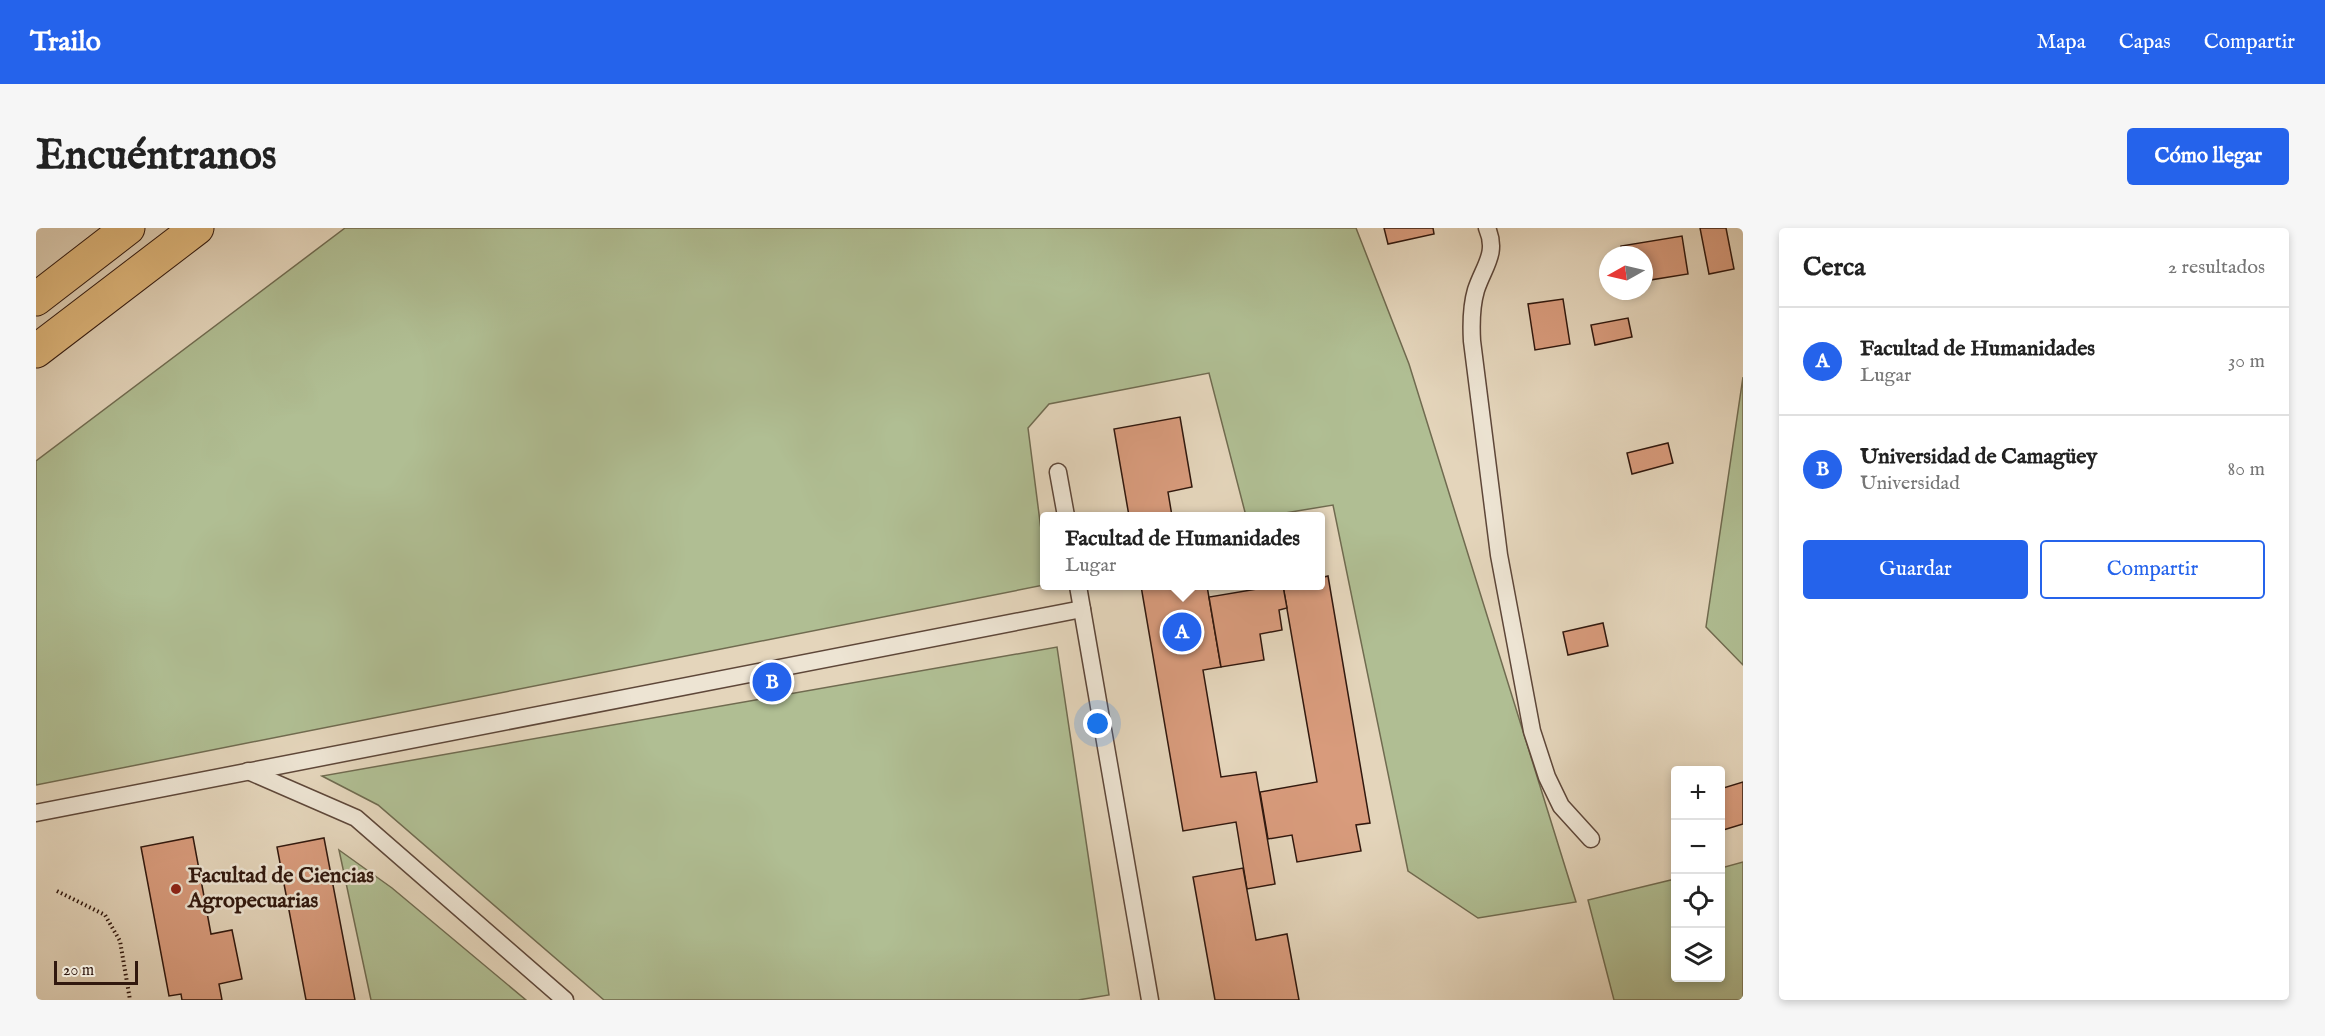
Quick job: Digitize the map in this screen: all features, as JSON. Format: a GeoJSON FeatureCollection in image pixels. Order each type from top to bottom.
{"type":"FeatureCollection","features":[{"type":"Feature","properties":{"kind":"highway"},"geometry":{"type":"LineString","coordinates":[[36,299],[128,228]]}},
{"type":"Feature","properties":{"kind":"highway"},"geometry":{"type":"LineString","coordinates":[[36,351],[197,228]]}},
{"type":"Feature","properties":{"kind":"lane"},"geometry":{"type":"LineString","coordinates":[[1487,228],[1492,251],[1476,291],[1471,313],[1472,341],[1499,555],[1532,731],[1538,750],[1547,777],[1561,806],[1591,839]]}},
{"type":"Feature","properties":{"kind":"lane"},"geometry":{"type":"LineString","coordinates":[[1058,472],[1065,512]]}},
{"type":"Feature","properties":{"kind":"lane"},"geometry":{"type":"LineString","coordinates":[[1079,590],[1150,1000]]}},
{"type":"Feature","properties":{"kind":"lane"},"geometry":{"type":"LineString","coordinates":[[36,813],[1082,609]]}},
{"type":"Feature","properties":{"kind":"lane"},"geometry":{"type":"LineString","coordinates":[[248,771],[356,818],[565,1000]]}},
{"type":"Feature","properties":{"kind":"path"},"geometry":{"type":"LineString","coordinates":[[57,891],[105,915],[120,941],[130,1000]]}},
{"type":"Feature","properties":{"kind":"green space"},"geometry":{"type":"Polygon","coordinates":[[[345,228],[1356,228],[1409,364],[1576,902],[1478,918],[1408,871],[1333,505],[1291,512],[1245,512],[1209,373],[1049,404],[1028,428],[1040,522],[1040,586],[36,785],[36,461],[345,228]]]}},
{"type":"Feature","properties":{"kind":"green space"},"geometry":{"type":"Polygon","coordinates":[[[1743,377],[1743,665],[1706,627],[1743,377]]]}},
{"type":"Feature","properties":{"kind":"green space"},"geometry":{"type":"Polygon","coordinates":[[[1057,647],[1109,995],[1078,1000],[604,1000],[378,805],[322,776],[1057,647]]]}},
{"type":"Feature","properties":{"kind":"green space"},"geometry":{"type":"Polygon","coordinates":[[[339,850],[392,888],[526,1000],[371,1000],[339,850]]]}},
{"type":"Feature","properties":{"kind":"green space"},"geometry":{"type":"Polygon","coordinates":[[[1743,862],[1743,1000],[1614,1000],[1588,900],[1671,880],[1671,982],[1725,982],[1725,867],[1743,862]]]}},
{"type":"Feature","properties":{"kind":"building"},"geometry":{"type":"Polygon","coordinates":[[[1384,228],[1433,228],[1434,234],[1388,244],[1384,228]]]}},
{"type":"Feature","properties":{"kind":"building"},"geometry":{"type":"Polygon","coordinates":[[[1700,228],[1726,228],[1734,269],[1709,274],[1700,228]]]}},
{"type":"Feature","properties":{"kind":"building"},"geometry":{"type":"Polygon","coordinates":[[[1682,236],[1688,274],[1653,280],[1653,246],[1621,246],[1682,236]]]}},
{"type":"Feature","properties":{"kind":"building"},"geometry":{"type":"Polygon","coordinates":[[[1563,299],[1570,344],[1535,350],[1528,304],[1563,299]]]}},
{"type":"Feature","properties":{"kind":"building"},"geometry":{"type":"Polygon","coordinates":[[[1628,318],[1632,337],[1595,345],[1591,325],[1628,318]]]}},
{"type":"Feature","properties":{"kind":"building"},"geometry":{"type":"Polygon","coordinates":[[[1180,417],[1192,487],[1168,492],[1171,512],[1128,512],[1114,429],[1180,417]]]}},
{"type":"Feature","properties":{"kind":"building"},"geometry":{"type":"Polygon","coordinates":[[[1668,443],[1673,463],[1632,474],[1627,453],[1668,443]]]}},
{"type":"Feature","properties":{"kind":"building"},"geometry":{"type":"Polygon","coordinates":[[[1328,576],[1370,823],[1356,825],[1361,851],[1297,862],[1292,835],[1268,839],[1260,792],[1317,782],[1284,590],[1325,590],[1325,577],[1328,576]]]}},
{"type":"Feature","properties":{"kind":"building"},"geometry":{"type":"Polygon","coordinates":[[[1142,590],[1208,590],[1221,667],[1203,670],[1221,777],[1256,772],[1275,884],[1247,889],[1236,822],[1183,831],[1142,590]]]}},
{"type":"Feature","properties":{"kind":"building"},"geometry":{"type":"Polygon","coordinates":[[[1251,590],[1284,590],[1287,608],[1279,610],[1282,630],[1260,634],[1264,660],[1221,667],[1209,597],[1251,590]]]}},
{"type":"Feature","properties":{"kind":"building"},"geometry":{"type":"Polygon","coordinates":[[[1603,623],[1608,646],[1568,655],[1563,632],[1603,623]]]}},
{"type":"Feature","properties":{"kind":"building"},"geometry":{"type":"Polygon","coordinates":[[[1743,782],[1743,824],[1725,829],[1725,820],[1725,787],[1743,782]]]}},
{"type":"Feature","properties":{"kind":"building","name":"Facultad de Ciencias Agropecuarias"},"geometry":{"type":"Polygon","coordinates":[[[193,837],[211,934],[232,930],[242,979],[219,984],[222,1000],[182,1000],[181,994],[169,996],[141,847],[193,837]]]}},
{"type":"Feature","properties":{"kind":"building"},"geometry":{"type":"Polygon","coordinates":[[[324,838],[355,1000],[306,1000],[277,847],[324,838]]]}},
{"type":"Feature","properties":{"kind":"building"},"geometry":{"type":"Polygon","coordinates":[[[1243,868],[1256,940],[1287,934],[1299,1000],[1215,1000],[1193,877],[1243,868]]]}},
{"type":"Feature","properties":{"kind":"place","name":"Facultad de Humanidades"},"geometry":{"type":"Point","coordinates":[1182,632]}},
{"type":"Feature","properties":{"kind":"place","name":"Universidad de Camagüey"},"geometry":{"type":"Point","coordinates":[772,682]}},
{"type":"Feature","properties":{"kind":"place","name":"Facultad de Ciencias Agropecuarias"},"geometry":{"type":"Point","coordinates":[176,889]}}]}
